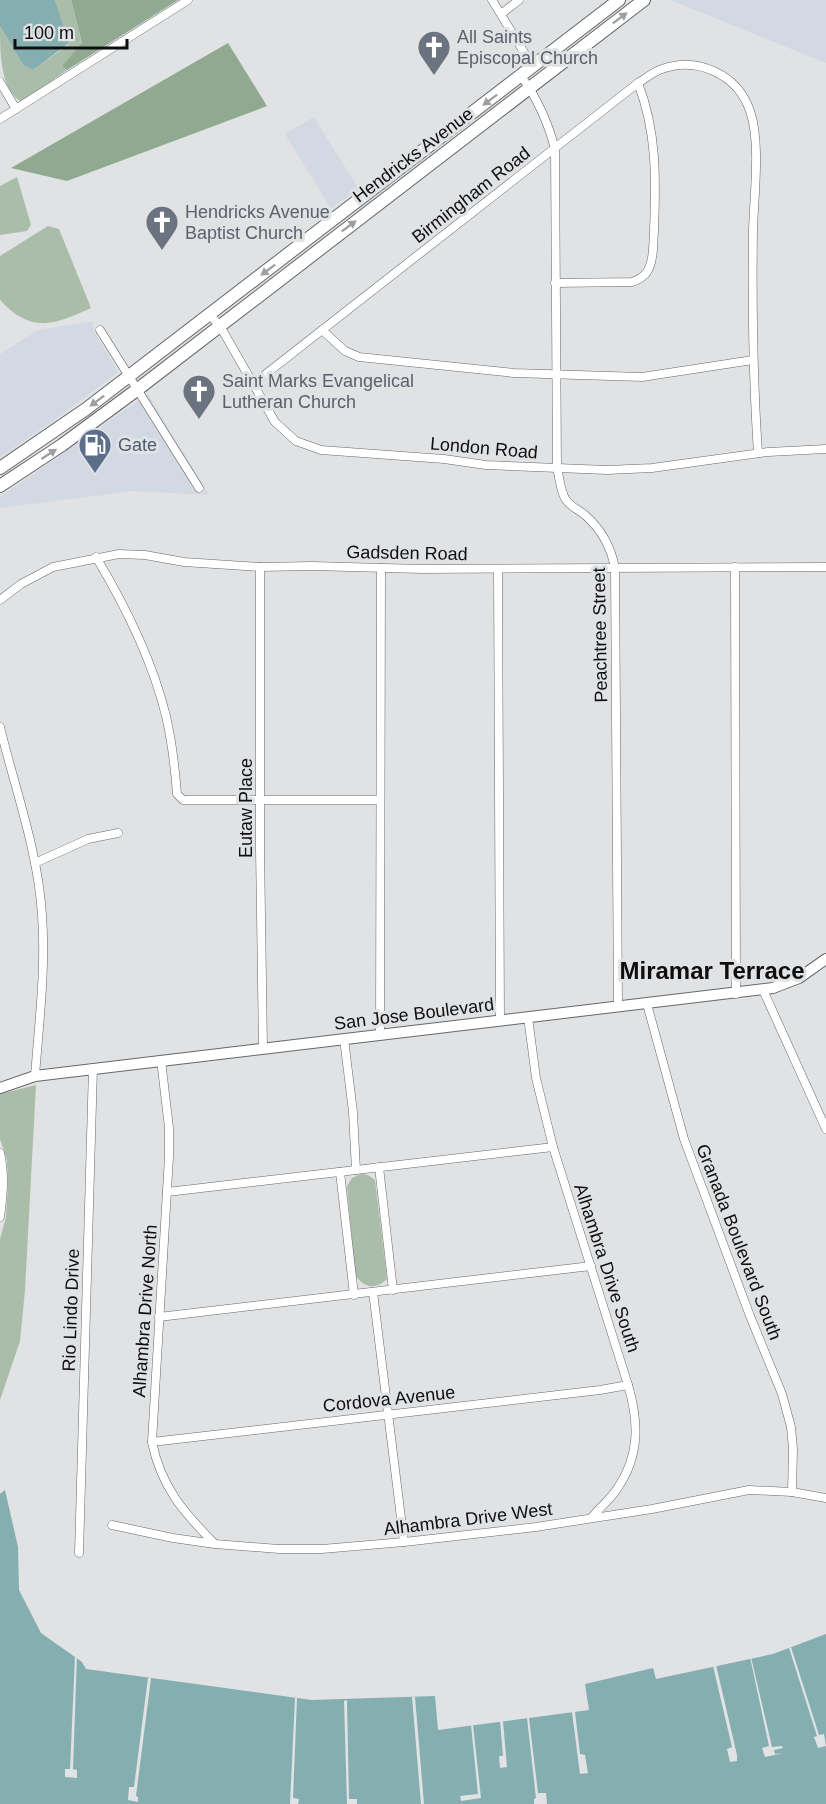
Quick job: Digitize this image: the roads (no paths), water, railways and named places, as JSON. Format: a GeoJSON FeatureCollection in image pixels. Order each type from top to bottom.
{"type":"FeatureCollection","features":[{"type":"Feature","properties":{"kind":"main road","name":"Hendricks Avenue"},"geometry":{"type":"LineString","coordinates":[[0,468],[63,426],[619,0]]}},
{"type":"Feature","properties":{"kind":"main road","name":"Hendricks Avenue"},"geometry":{"type":"LineString","coordinates":[[0,486],[71,439],[138,389],[644,0]]}},
{"type":"Feature","properties":{"kind":"main road"},"geometry":{"type":"LineString","coordinates":[[446,134],[455,146]]}},
{"type":"Feature","properties":{"kind":"main road"},"geometry":{"type":"LineString","coordinates":[[366,194],[377,204]]}},
{"type":"Feature","properties":{"kind":"main road"},"geometry":{"type":"LineString","coordinates":[[300,246],[308,257]]}},
{"type":"Feature","properties":{"kind":"main road"},"geometry":{"type":"LineString","coordinates":[[63,426],[71,439]]}},
{"type":"Feature","properties":{"kind":"street"},"geometry":{"type":"LineString","coordinates":[[0,119],[188,0]]}},
{"type":"Feature","properties":{"kind":"street"},"geometry":{"type":"LineString","coordinates":[[492,0],[533,67]]}},
{"type":"Feature","properties":{"kind":"street"},"geometry":{"type":"LineString","coordinates":[[501,14],[519,0]]}},
{"type":"Feature","properties":{"kind":"street","name":"Birmingham Road"},"geometry":{"type":"LineString","coordinates":[[253,384],[638,83],[662,69],[676,65],[695,65],[719,73],[741,93],[750,111],[754,130],[753,360]]}},
{"type":"Feature","properties":{"kind":"street","name":"Peachtree Street"},"geometry":{"type":"LineString","coordinates":[[521,76],[530,87],[549,125],[555,148],[557,468],[566,501],[595,525],[611,549],[615,568],[618,1007]]}},
{"type":"Feature","properties":{"kind":"street"},"geometry":{"type":"LineString","coordinates":[[0,81],[16,109]]}},
{"type":"Feature","properties":{"kind":"street"},"geometry":{"type":"LineString","coordinates":[[555,283],[632,282],[639,280],[648,272],[653,246],[657,178],[651,129],[638,83]]}},
{"type":"Feature","properties":{"kind":"street","name":"London Road"},"geometry":{"type":"LineString","coordinates":[[209,314],[219,326],[275,422],[290,437],[308,447],[321,450],[444,459],[486,465],[607,470],[652,468],[758,453],[826,449]]}},
{"type":"Feature","properties":{"kind":"street"},"geometry":{"type":"LineString","coordinates":[[100,330],[199,488]]}},
{"type":"Feature","properties":{"kind":"street"},"geometry":{"type":"LineString","coordinates":[[322,330],[345,351],[359,357],[514,373],[642,377],[753,360],[758,453]]}},
{"type":"Feature","properties":{"kind":"street","name":"Gadsden Road"},"geometry":{"type":"LineString","coordinates":[[0,600],[21,584],[53,567],[119,554],[145,555],[184,562],[260,567],[498,569],[826,567]]}},
{"type":"Feature","properties":{"kind":"street"},"geometry":{"type":"LineString","coordinates":[[96,557],[136,628],[153,674],[169,730],[177,794],[183,800],[381,800]]}},
{"type":"Feature","properties":{"kind":"street","name":"Eutaw Place"},"geometry":{"type":"LineString","coordinates":[[260,567],[263,1048]]}},
{"type":"Feature","properties":{"kind":"street"},"geometry":{"type":"LineString","coordinates":[[735,567],[736,994]]}},
{"type":"Feature","properties":{"kind":"street"},"geometry":{"type":"LineString","coordinates":[[380,1035],[381,568]]}},
{"type":"Feature","properties":{"kind":"street"},"geometry":{"type":"LineString","coordinates":[[498,569],[500,1020]]}},
{"type":"Feature","properties":{"kind":"street"},"geometry":{"type":"LineString","coordinates":[[0,727],[35,863],[42,915],[44,960],[35,1076]]}},
{"type":"Feature","properties":{"kind":"street"},"geometry":{"type":"LineString","coordinates":[[35,863],[88,839],[118,833]]}},
{"type":"Feature","properties":{"kind":"street","name":"San Jose Boulevard"},"geometry":{"type":"LineString","coordinates":[[0,1088],[35,1076],[93,1068],[763,990],[793,981],[826,959]]}},
{"type":"Feature","properties":{"kind":"street"},"geometry":{"type":"LineString","coordinates":[[763,990],[826,1129]]}},
{"type":"Feature","properties":{"kind":"street","name":"Granada Boulevard South"},"geometry":{"type":"LineString","coordinates":[[647,1004],[684,1139],[750,1316],[782,1394],[791,1427],[792,1492]]}},
{"type":"Feature","properties":{"kind":"street","name":"Alhambra Drive South"},"geometry":{"type":"LineString","coordinates":[[528,1017],[536,1078],[553,1147],[636,1417],[636,1434],[631,1462],[617,1490],[592,1517]]}},
{"type":"Feature","properties":{"kind":"street"},"geometry":{"type":"LineString","coordinates":[[344,1039],[353,1112],[356,1170]]}},
{"type":"Feature","properties":{"kind":"street","name":"Alhambra Drive North"},"geometry":{"type":"LineString","coordinates":[[161,1060],[169,1128],[152,1442],[155,1456],[173,1497],[189,1518],[215,1544]]}},
{"type":"Feature","properties":{"kind":"street","name":"Rio Lindo Drive"},"geometry":{"type":"LineString","coordinates":[[79,1553],[93,1068]]}},
{"type":"Feature","properties":{"kind":"street"},"geometry":{"type":"LineString","coordinates":[[167,1192],[553,1147]]}},
{"type":"Feature","properties":{"kind":"street"},"geometry":{"type":"LineString","coordinates":[[0,1153],[4,1185],[0,1217]]}},
{"type":"Feature","properties":{"kind":"street"},"geometry":{"type":"LineString","coordinates":[[379,1167],[393,1290]]}},
{"type":"Feature","properties":{"kind":"street"},"geometry":{"type":"LineString","coordinates":[[340,1172],[354,1294]]}},
{"type":"Feature","properties":{"kind":"street"},"geometry":{"type":"LineString","coordinates":[[159,1317],[591,1266]]}},
{"type":"Feature","properties":{"kind":"street"},"geometry":{"type":"LineString","coordinates":[[373,1292],[404,1542]]}},
{"type":"Feature","properties":{"kind":"street","name":"Cordova Avenue"},"geometry":{"type":"LineString","coordinates":[[152,1442],[628,1385]]}},
{"type":"Feature","properties":{"kind":"street","name":"Alhambra Drive West"},"geometry":{"type":"LineString","coordinates":[[112,1525],[215,1544],[310,1549],[404,1542],[536,1527],[652,1509],[749,1490],[792,1492],[826,1498]]}},
{"type":"Feature","properties":{"kind":"water"},"geometry":{"type":"Polygon","coordinates":[[[0,0],[55,0],[69,43],[33,70],[23,65],[0,26],[0,0]]]}},
{"type":"Feature","properties":{"kind":"water"},"geometry":{"type":"Polygon","coordinates":[[[5,1490],[18,1547],[19,1590],[41,1633],[82,1662],[86,1669],[312,1700],[435,1696],[438,1730],[589,1710],[585,1684],[653,1668],[656,1679],[773,1654],[826,1634],[826,1804],[0,1804],[0,1494],[5,1490]]]}},
{"type":"Feature","properties":{"kind":"place","name":"All Saints Episcopal Church"},"geometry":{"type":"Point","coordinates":[434,76]}},
{"type":"Feature","properties":{"kind":"place","name":"Hendricks Avenue Baptist Church"},"geometry":{"type":"Point","coordinates":[162,251]}},
{"type":"Feature","properties":{"kind":"place","name":"Saint Marks Evangelical Lutheran Church"},"geometry":{"type":"Point","coordinates":[199,420]}},
{"type":"Feature","properties":{"kind":"place","name":"Gate"},"geometry":{"type":"Point","coordinates":[95,474]}},
{"type":"Feature","properties":{"kind":"district","name":"Miramar Terrace"},"geometry":{"type":"Point","coordinates":[712,971]}}]}
